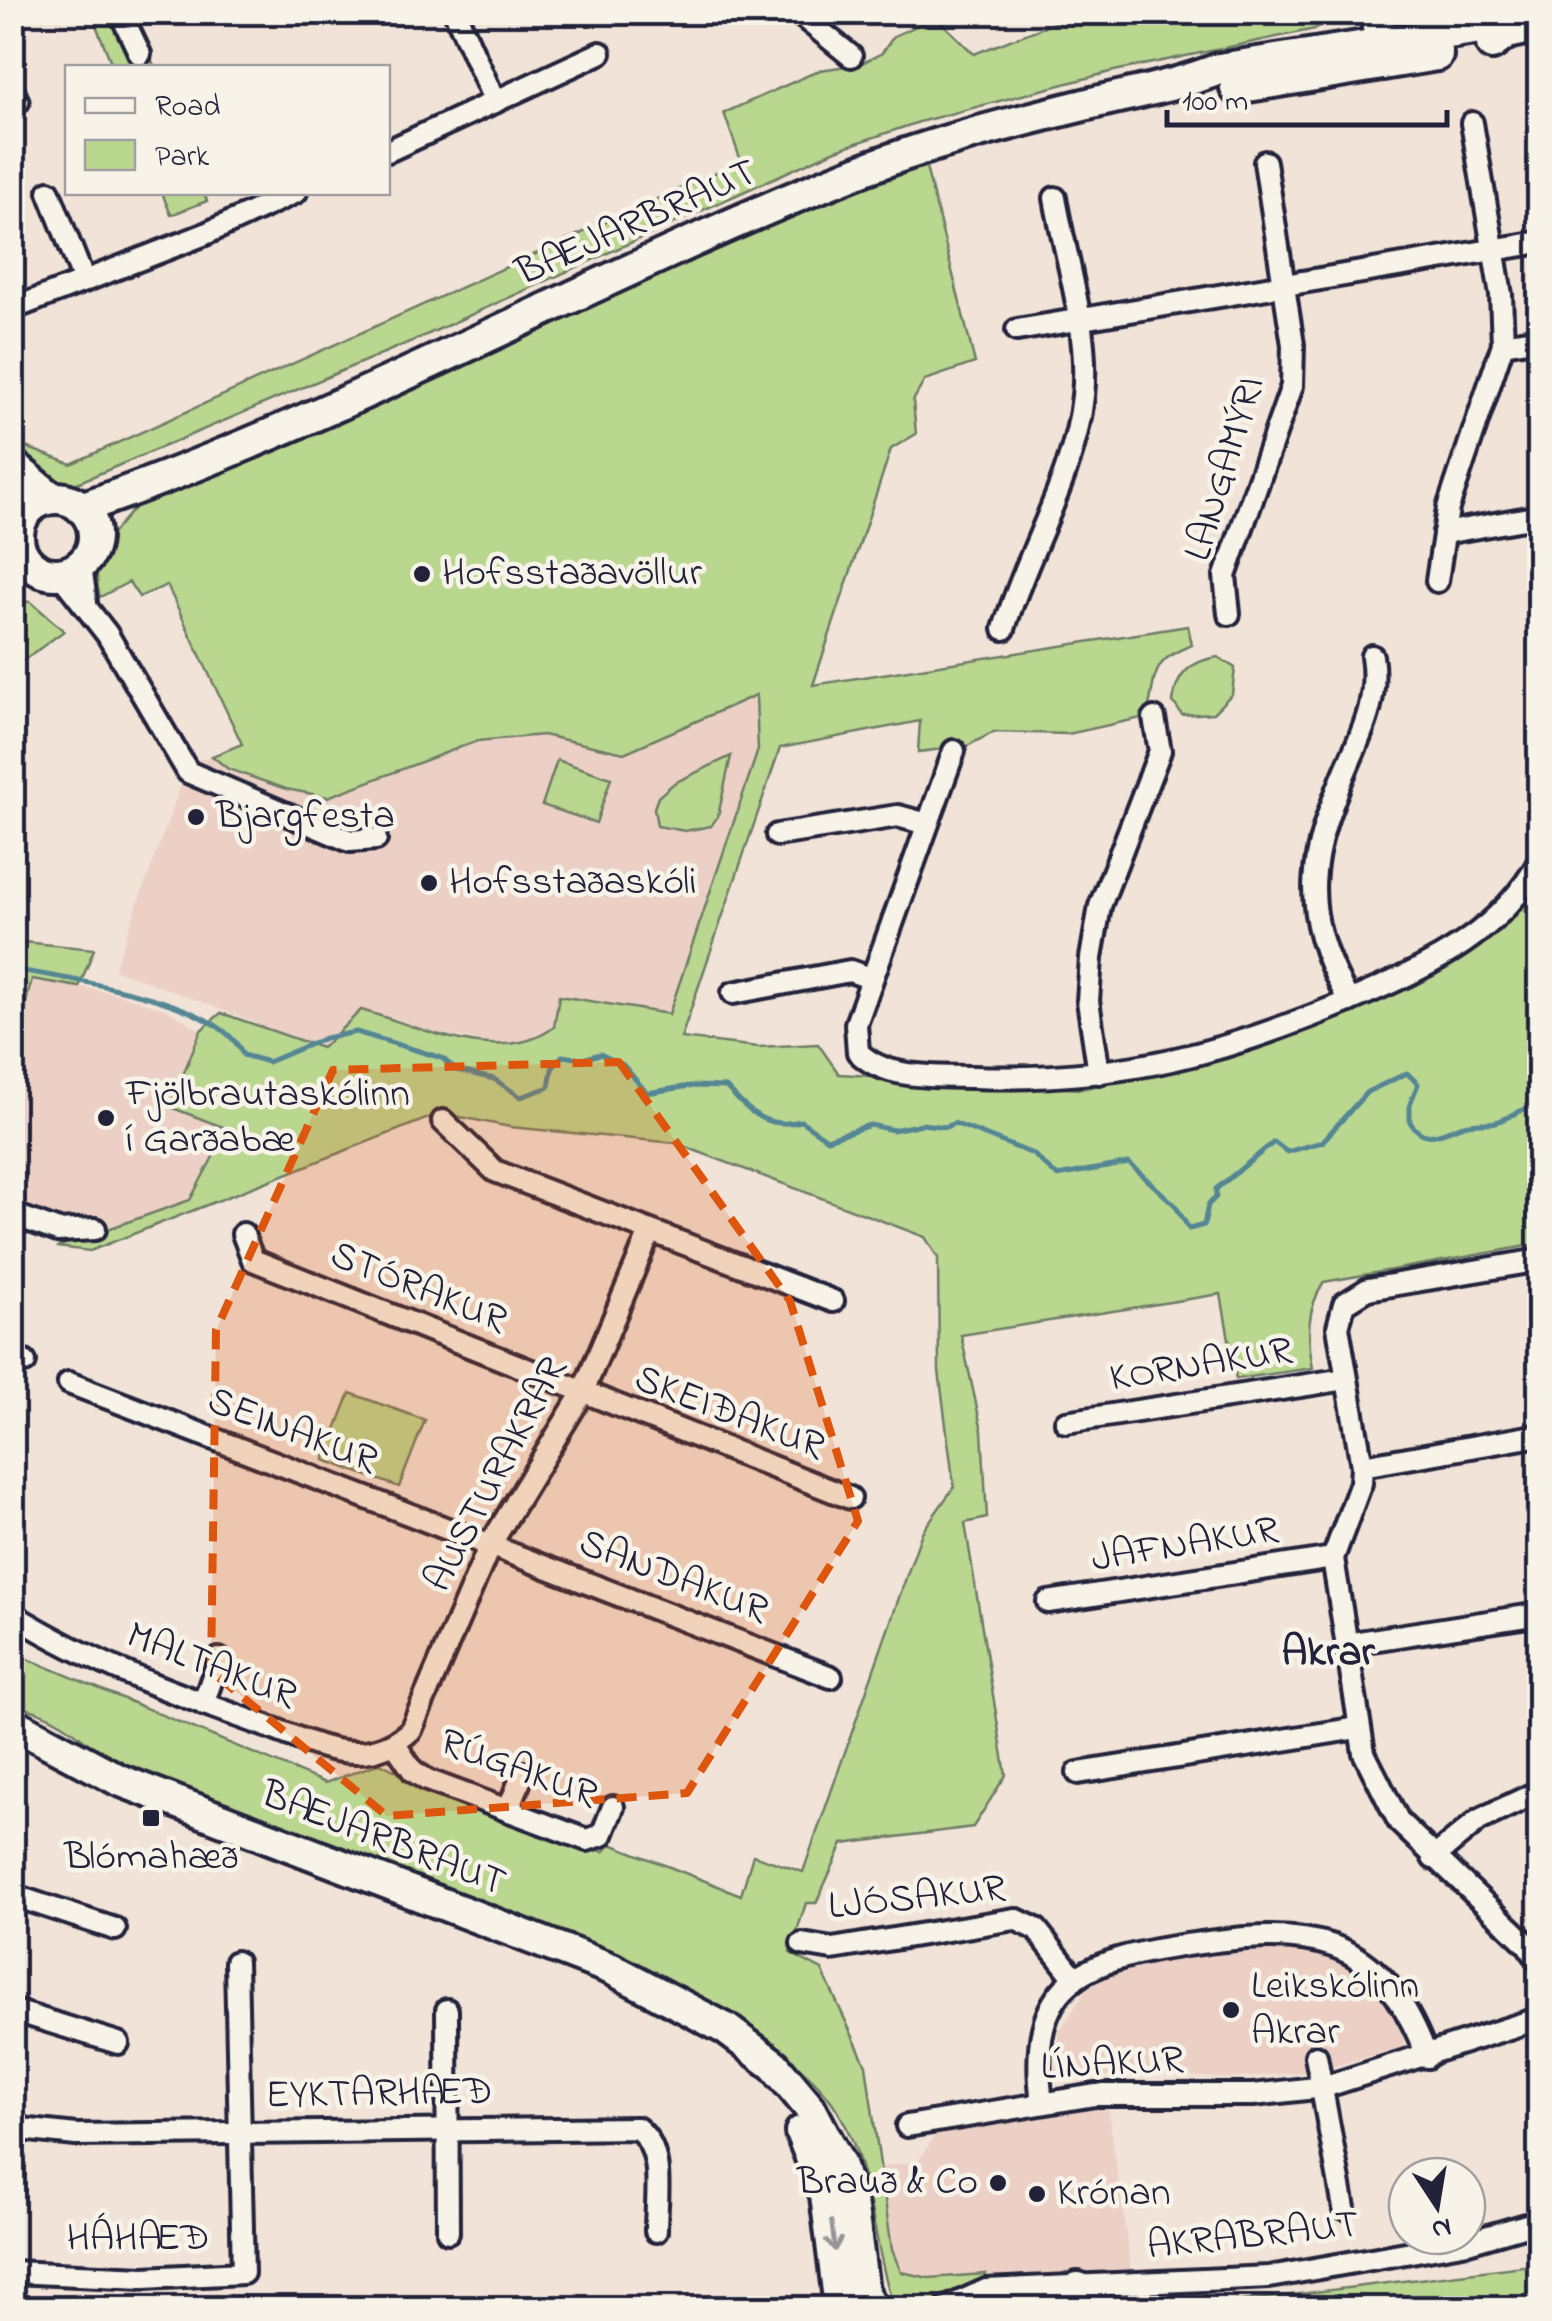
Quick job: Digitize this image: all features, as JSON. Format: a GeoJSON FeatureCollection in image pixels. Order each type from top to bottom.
{"type":"FeatureCollection","features":[{"type":"Feature","properties":{"kind":"street"},"geometry":{"type":"LineString","coordinates":[[120,12],[140,54]]}},
{"type":"Feature","properties":{"kind":"street"},"geometry":{"type":"LineString","coordinates":[[455,12],[495,102]]}},
{"type":"Feature","properties":{"kind":"street"},"geometry":{"type":"LineString","coordinates":[[797,12],[851,56]]}},
{"type":"Feature","properties":{"kind":"street"},"geometry":{"type":"LineString","coordinates":[[1376,12],[1382,55]]}},
{"type":"Feature","properties":{"kind":"street","name":"BÆJARBRAUT"},"geometry":{"type":"LineString","coordinates":[[34,555],[34,505],[75,512],[147,485],[851,174],[1015,122],[1178,85],[1219,70],[1382,55],[1487,27],[1507,33],[1540,26]]}},
{"type":"Feature","properties":{"kind":"street"},"geometry":{"type":"LineString","coordinates":[[390,150],[600,53]]}},
{"type":"Feature","properties":{"kind":"street"},"geometry":{"type":"LineString","coordinates":[[1438,581],[1444,533],[1502,344],[1502,307],[1472,123]]}},
{"type":"Feature","properties":{"kind":"street","name":"LANGAMÝRI"},"geometry":{"type":"LineString","coordinates":[[1229,614],[1225,576],[1292,386],[1293,345],[1265,162]]}},
{"type":"Feature","properties":{"kind":"street"},"geometry":{"type":"LineString","coordinates":[[49,192],[84,281]]}},
{"type":"Feature","properties":{"kind":"street"},"geometry":{"type":"LineString","coordinates":[[12,309],[289,195]]}},
{"type":"Feature","properties":{"kind":"street"},"geometry":{"type":"LineString","coordinates":[[1004,629],[1018,582],[1066,466],[1083,399],[1083,354],[1056,198]]}},
{"type":"Feature","properties":{"kind":"street"},"geometry":{"type":"LineString","coordinates":[[1018,330],[1540,242]]}},
{"type":"Feature","properties":{"kind":"street"},"geometry":{"type":"LineString","coordinates":[[1502,344],[1540,338]]}},
{"type":"Feature","properties":{"kind":"street"},"geometry":{"type":"LineString","coordinates":[[12,465],[75,512],[93,546],[34,555]]}},
{"type":"Feature","properties":{"kind":"street"},"geometry":{"type":"LineString","coordinates":[[12,482],[34,555],[86,603],[188,772],[350,841],[376,838]]}},
{"type":"Feature","properties":{"kind":"street"},"geometry":{"type":"LineString","coordinates":[[1444,533],[1540,516]]}},
{"type":"Feature","properties":{"kind":"street"},"geometry":{"type":"LineString","coordinates":[[1349,1001],[1326,962],[1312,902],[1313,877],[1328,814],[1372,707],[1372,656]]}},
{"type":"Feature","properties":{"kind":"street"},"geometry":{"type":"LineString","coordinates":[[1098,1073],[1088,1001],[1090,958],[1100,906],[1160,751],[1154,718]]}},
{"type":"Feature","properties":{"kind":"street"},"geometry":{"type":"LineString","coordinates":[[954,751],[870,978],[854,1044],[875,1066],[937,1076],[996,1078],[1098,1073],[1238,1046],[1349,1001],[1470,942],[1516,897],[1540,860]]}},
{"type":"Feature","properties":{"kind":"street"},"geometry":{"type":"LineString","coordinates":[[777,835],[898,816],[927,824]]}},
{"type":"Feature","properties":{"kind":"street"},"geometry":{"type":"LineString","coordinates":[[733,993],[850,972],[870,978]]}},
{"type":"Feature","properties":{"kind":"street"},"geometry":{"type":"LineString","coordinates":[[444,1120],[495,1171],[833,1301]]}},
{"type":"Feature","properties":{"kind":"street"},"geometry":{"type":"LineString","coordinates":[[12,1214],[58,1231],[95,1228]]}},
{"type":"Feature","properties":{"kind":"street","name":"AUSTURAKRAR"},"geometry":{"type":"LineString","coordinates":[[394,1743],[411,1730],[490,1545],[582,1394],[650,1232]]}},
{"type":"Feature","properties":{"kind":"street","name":"STÓRAKUR"},"geometry":{"type":"LineString","coordinates":[[243,1234],[254,1260],[582,1394]]}},
{"type":"Feature","properties":{"kind":"street"},"geometry":{"type":"LineString","coordinates":[[1540,1260],[1354,1294],[1338,1316],[1362,1466],[1361,1484],[1333,1558],[1358,1728],[1386,1804],[1433,1858],[1527,1944],[1540,1962]]}},
{"type":"Feature","properties":{"kind":"street","name":"KORNAKUR"},"geometry":{"type":"LineString","coordinates":[[1066,1422],[1346,1379]]}},
{"type":"Feature","properties":{"kind":"street","name":"SEINAKUR"},"geometry":{"type":"LineString","coordinates":[[68,1383],[490,1545]]}},
{"type":"Feature","properties":{"kind":"street","name":"SKEIÐAKUR"},"geometry":{"type":"LineString","coordinates":[[582,1394],[850,1498]]}},
{"type":"Feature","properties":{"kind":"street"},"geometry":{"type":"LineString","coordinates":[[1362,1466],[1540,1435]]}},
{"type":"Feature","properties":{"kind":"street","name":"SANDAKUR"},"geometry":{"type":"LineString","coordinates":[[490,1545],[831,1677]]}},
{"type":"Feature","properties":{"kind":"street","name":"JAFNAKUR"},"geometry":{"type":"LineString","coordinates":[[1048,1602],[1333,1558]]}},
{"type":"Feature","properties":{"kind":"street","name":"MALTAKUR"},"geometry":{"type":"LineString","coordinates":[[12,1614],[86,1656],[203,1704],[339,1750],[365,1752],[394,1743]]}},
{"type":"Feature","properties":{"kind":"street"},"geometry":{"type":"LineString","coordinates":[[1346,1644],[1540,1614]]}},
{"type":"Feature","properties":{"kind":"street"},"geometry":{"type":"LineString","coordinates":[[203,1704],[219,1659]]}},
{"type":"Feature","properties":{"kind":"street","name":"BÆJARBRAUT"},"geometry":{"type":"LineString","coordinates":[[12,1723],[120,1780],[612,1969],[726,2029],[774,2065],[810,2108],[839,2163],[852,2209],[864,2292],[872,2308]]}},
{"type":"Feature","properties":{"kind":"street"},"geometry":{"type":"LineString","coordinates":[[1078,1773],[1358,1728]]}},
{"type":"Feature","properties":{"kind":"street","name":"RÚGAKUR"},"geometry":{"type":"LineString","coordinates":[[394,1743],[413,1771],[428,1780],[588,1840],[602,1835],[613,1807]]}},
{"type":"Feature","properties":{"kind":"street"},"geometry":{"type":"LineString","coordinates":[[508,1811],[523,1773]]}},
{"type":"Feature","properties":{"kind":"street"},"geometry":{"type":"LineString","coordinates":[[1433,1858],[1479,1820],[1540,1791]]}},
{"type":"Feature","properties":{"kind":"street"},"geometry":{"type":"LineString","coordinates":[[12,1895],[115,1929]]}},
{"type":"Feature","properties":{"kind":"street","name":"LJÓSAKUR"},"geometry":{"type":"LineString","coordinates":[[802,1944],[832,1949],[1016,1919],[1036,1929],[1074,1978]]}},
{"type":"Feature","properties":{"kind":"street"},"geometry":{"type":"LineString","coordinates":[[1042,2103],[1037,2060],[1042,2032],[1053,2004],[1074,1978],[1104,1961],[1130,1954],[1267,1934],[1304,1936],[1338,1948],[1376,1972],[1400,1999],[1426,2057]]}},
{"type":"Feature","properties":{"kind":"street"},"geometry":{"type":"LineString","coordinates":[[236,1962],[238,2132]]}},
{"type":"Feature","properties":{"kind":"street"},"geometry":{"type":"LineString","coordinates":[[12,2010],[118,2042]]}},
{"type":"Feature","properties":{"kind":"street"},"geometry":{"type":"LineString","coordinates":[[447,2010],[448,2232]]}},
{"type":"Feature","properties":{"kind":"street","name":"LÍNAKUR"},"geometry":{"type":"LineString","coordinates":[[906,2126],[1126,2093],[1220,2096],[1324,2088],[1540,2018]]}},
{"type":"Feature","properties":{"kind":"street","name":"BÆJARBRAUT"},"geometry":{"type":"LineString","coordinates":[[726,2029],[762,2071],[812,2153],[831,2219],[840,2308]]}},
{"type":"Feature","properties":{"kind":"street"},"geometry":{"type":"LineString","coordinates":[[1316,2056],[1344,2208]]}},
{"type":"Feature","properties":{"kind":"street","name":"EYKTARHÆÐ"},"geometry":{"type":"LineString","coordinates":[[12,2128],[76,2134],[637,2128],[652,2144],[656,2158],[656,2231]]}},
{"type":"Feature","properties":{"kind":"street","name":"HÁHÆÐ"},"geometry":{"type":"LineString","coordinates":[[12,2272],[144,2278],[243,2273],[238,2132]]}},
{"type":"Feature","properties":{"kind":"street","name":"AKRABRAUT"},"geometry":{"type":"LineString","coordinates":[[1501,2235],[1540,2221]]}},
{"type":"Feature","properties":{"kind":"street","name":"AKRABRAUT"},"geometry":{"type":"LineString","coordinates":[[946,2308],[972,2294],[1010,2290],[1070,2299],[1269,2277],[1501,2235],[1540,2234]]}},
{"type":"Feature","properties":{"kind":"street","name":"AKRABRAUT"},"geometry":{"type":"LineString","coordinates":[[976,2308],[1010,2290]]}},
{"type":"Feature","properties":{"kind":"highlighted area"},"geometry":{"type":"Polygon","coordinates":[[[619,1062],[790,1301],[858,1521],[687,1793],[387,1816],[211,1671],[216,1330],[333,1070],[619,1062]]]}},
{"type":"Feature","properties":{"kind":"shaded area","name":"Hofsstaðaskóli"},"geometry":{"type":"Polygon","coordinates":[[[756,694],[758,750],[669,1014],[559,996],[554,1027],[533,1043],[501,1046],[454,1036],[322,1048],[114,969],[189,763],[212,756],[228,769],[328,797],[477,741],[543,735],[624,753],[756,694]]]}},
{"type":"Feature","properties":{"kind":"shaded area","name":"Fjölbrautaskólinn í Garðabæ"},"geometry":{"type":"Polygon","coordinates":[[[32,978],[118,994],[167,1010],[201,1030],[170,1107],[228,1129],[189,1200],[88,1240],[54,1236],[13,1221],[13,1053],[32,978]]]}},
{"type":"Feature","properties":{"kind":"shaded area","name":"Leikskólinn Akrar"},"geometry":{"type":"Polygon","coordinates":[[[1266,1946],[1304,1951],[1348,1967],[1371,1983],[1397,2019],[1404,2034],[1403,2047],[1317,2071],[1230,2079],[1160,2074],[1063,2078],[1057,2072],[1058,2033],[1090,1984],[1125,1966],[1266,1946]]]}},
{"type":"Feature","properties":{"kind":"shaded area"},"geometry":{"type":"Polygon","coordinates":[[[1108,2107],[1132,2275],[983,2281],[985,2274],[929,2278],[901,2272],[892,2250],[882,2167],[918,2161],[937,2133],[1108,2107]]]}},
{"type":"Feature","properties":{"kind":"green space"},"geometry":{"type":"Polygon","coordinates":[[[91,13],[109,13],[130,65],[112,65],[91,13]]]}},
{"type":"Feature","properties":{"kind":"green space"},"geometry":{"type":"Polygon","coordinates":[[[1080,13],[1337,13],[1315,29],[1114,71],[919,122],[836,150],[424,336],[70,486],[50,488],[37,478],[15,443],[71,464],[741,161],[724,113],[820,70],[860,64],[882,53],[894,36],[936,17],[974,54],[1080,13]]]}},
{"type":"Feature","properties":{"kind":"green space"},"geometry":{"type":"Polygon","coordinates":[[[924,159],[975,363],[925,380],[913,401],[916,434],[891,449],[813,685],[1188,626],[1192,645],[1160,665],[1146,717],[1068,734],[994,732],[967,746],[918,752],[920,721],[780,748],[681,1038],[758,1047],[818,1044],[839,1074],[1081,1089],[1251,1051],[1438,972],[1505,926],[1540,870],[1539,1244],[1324,1282],[1310,1324],[1313,1368],[1236,1379],[1221,1294],[961,1335],[982,1431],[987,1518],[965,1523],[1006,1775],[973,1827],[843,1844],[816,1903],[806,1903],[790,1953],[822,1970],[866,2065],[892,2250],[901,2272],[929,2278],[986,2274],[983,2281],[938,2302],[904,2308],[893,2304],[866,2186],[847,2129],[833,2103],[784,2056],[732,2020],[103,1760],[62,1724],[13,1706],[12,1647],[28,1659],[325,1783],[380,1763],[450,1798],[604,1852],[611,1844],[741,1895],[753,1855],[803,1872],[922,1532],[954,1487],[939,1371],[938,1258],[925,1237],[675,1143],[510,1127],[441,1113],[90,1251],[57,1247],[190,1200],[228,1129],[170,1107],[201,1030],[221,1013],[322,1048],[361,1010],[459,1040],[485,1044],[533,1039],[554,1027],[559,996],[669,1014],[758,750],[756,695],[624,753],[543,735],[477,741],[328,797],[286,789],[228,769],[212,756],[242,744],[167,585],[139,597],[129,582],[100,597],[97,569],[105,546],[138,504],[722,237],[924,159]]]}},
{"type":"Feature","properties":{"kind":"green space"},"geometry":{"type":"Polygon","coordinates":[[[163,195],[205,195],[207,201],[171,215],[163,195]]]}},
{"type":"Feature","properties":{"kind":"green space"},"geometry":{"type":"Polygon","coordinates":[[[13,601],[31,602],[64,631],[13,668],[13,601]]]}},
{"type":"Feature","properties":{"kind":"green space"},"geometry":{"type":"Polygon","coordinates":[[[1218,657],[1235,668],[1232,694],[1213,713],[1182,715],[1173,702],[1181,677],[1200,662],[1218,657]]]}},
{"type":"Feature","properties":{"kind":"green space"},"geometry":{"type":"Polygon","coordinates":[[[731,756],[718,816],[711,826],[685,831],[657,826],[654,808],[658,797],[674,783],[731,756]]]}},
{"type":"Feature","properties":{"kind":"green space"},"geometry":{"type":"Polygon","coordinates":[[[557,760],[611,778],[596,823],[542,805],[557,760]]]}},
{"type":"Feature","properties":{"kind":"green space"},"geometry":{"type":"Polygon","coordinates":[[[13,941],[94,949],[79,987],[32,979],[13,1053],[13,941]]]}},
{"type":"Feature","properties":{"kind":"green space"},"geometry":{"type":"Polygon","coordinates":[[[350,1393],[425,1420],[399,1487],[324,1460],[350,1393]]]}},
{"type":"Feature","properties":{"kind":"green space"},"geometry":{"type":"Polygon","coordinates":[[[1539,2264],[1539,2308],[1083,2308],[1202,2294],[1219,2304],[1539,2264]]]}},
{"type":"Feature","properties":{"kind":"waterway"},"geometry":{"type":"LineString","coordinates":[[12,969],[103,986],[175,1006],[230,1036],[243,1055],[268,1062],[325,1038],[356,1032],[442,1058],[456,1070],[494,1079],[521,1097],[549,1087],[552,1069],[562,1056],[583,1059],[600,1054],[623,1065],[647,1093],[690,1086],[726,1087],[758,1116],[777,1123],[801,1121],[827,1139],[870,1125],[893,1130],[922,1124],[946,1127],[954,1123],[1033,1154],[1057,1176],[1129,1163],[1175,1205],[1189,1229],[1204,1225],[1216,1189],[1274,1142],[1287,1152],[1322,1142],[1367,1092],[1407,1073],[1418,1084],[1410,1104],[1410,1122],[1429,1136],[1468,1124],[1496,1122],[1540,1105]]}},
{"type":"Feature","properties":{"kind":"place","name":"Hofsstaðavöllur"},"geometry":{"type":"Point","coordinates":[422,574]}},
{"type":"Feature","properties":{"kind":"place","name":"Bjargfesta"},"geometry":{"type":"Point","coordinates":[196,817]}},
{"type":"Feature","properties":{"kind":"place","name":"Hofsstaðaskóli"},"geometry":{"type":"Point","coordinates":[429,883]}},
{"type":"Feature","properties":{"kind":"place","name":"Fjölbrautaskólinn í Garðabæ"},"geometry":{"type":"Point","coordinates":[106,1118]}},
{"type":"Feature","properties":{"kind":"place","name":"Blómahæð"},"geometry":{"type":"Point","coordinates":[151,1818]}},
{"type":"Feature","properties":{"kind":"place","name":"Leikskólinn Akrar"},"geometry":{"type":"Point","coordinates":[1231,2010]}},
{"type":"Feature","properties":{"kind":"place","name":"Brauð & Co"},"geometry":{"type":"Point","coordinates":[998,2183]}},
{"type":"Feature","properties":{"kind":"place","name":"Krónan"},"geometry":{"type":"Point","coordinates":[1037,2194]}},
{"type":"Feature","properties":{"kind":"district","name":"Akrar"},"geometry":{"type":"Point","coordinates":[1328,1653]}}]}
